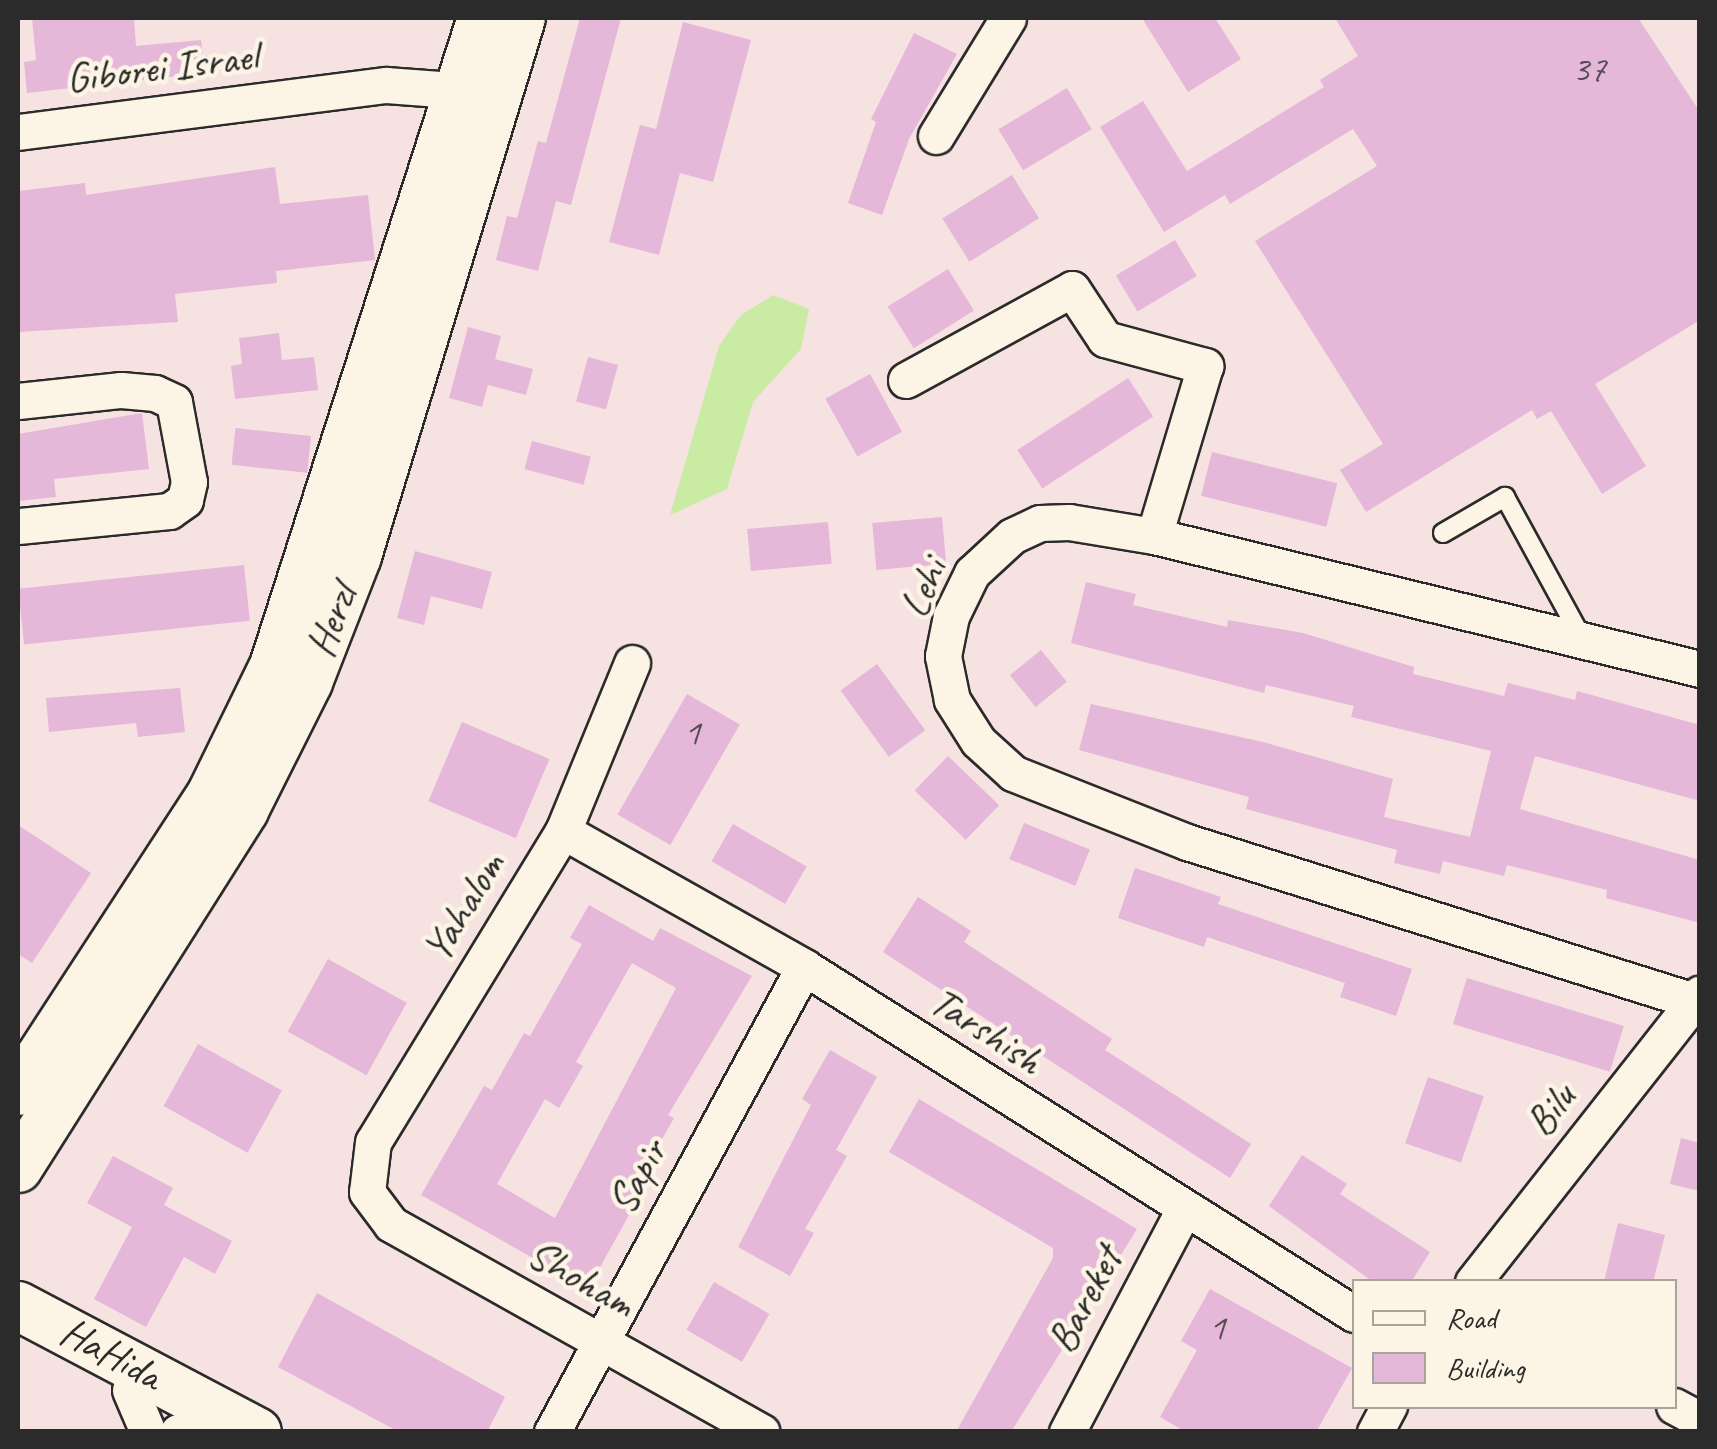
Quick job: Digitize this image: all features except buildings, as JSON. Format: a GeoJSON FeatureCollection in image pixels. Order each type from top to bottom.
{"type":"FeatureCollection","features":[{"type":"Feature","properties":{"kind":"main road","name":"Herzl"},"geometry":{"type":"LineString","coordinates":[[18,1168],[244,810],[308,682],[363,538],[478,91],[482,18]]}},
{"type":"Feature","properties":{"kind":"main road","name":"Herzl"},"geometry":{"type":"LineString","coordinates":[[18,1091],[212,794],[274,666],[478,91],[521,18]]}},
{"type":"Feature","properties":{"kind":"main road","name":"HaHida"},"geometry":{"type":"LineString","coordinates":[[18,1306],[257,1432]]}},
{"type":"Feature","properties":{"kind":"main road","name":"HaHida"},"geometry":{"type":"LineString","coordinates":[[18,1336],[139,1410],[196,1430]]}},
{"type":"Feature","properties":{"kind":"street"},"geometry":{"type":"LineString","coordinates":[[936,136],[1008,18]]}},
{"type":"Feature","properties":{"kind":"street","name":"Giborei Israel"},"geometry":{"type":"LineString","coordinates":[[18,132],[386,85],[478,91]]}},
{"type":"Feature","properties":{"kind":"street"},"geometry":{"type":"LineString","coordinates":[[906,380],[1072,289],[1105,339],[1205,366],[1154,536]]}},
{"type":"Feature","properties":{"kind":"street"},"geometry":{"type":"LineString","coordinates":[[18,402],[122,390],[155,394],[174,402],[189,482],[184,500],[169,512],[18,526]]}},
{"type":"Feature","properties":{"kind":"street","name":"Lehi"},"geometry":{"type":"LineString","coordinates":[[1697,998],[1188,842],[1013,773],[978,741],[952,700],[944,656],[951,616],[972,574],[1012,536],[1040,523],[1154,536],[1700,669]]}},
{"type":"Feature","properties":{"kind":"street","name":"Yahalom"},"geometry":{"type":"LineString","coordinates":[[367,1192],[374,1142],[562,832],[632,663]]}},
{"type":"Feature","properties":{"kind":"street","name":"Tarshish"},"geometry":{"type":"LineString","coordinates":[[562,832],[804,967],[1183,1211],[1352,1313]]}},
{"type":"Feature","properties":{"kind":"street","name":"Sapir"},"geometry":{"type":"LineString","coordinates":[[552,1432],[804,967]]}},
{"type":"Feature","properties":{"kind":"street","name":"Bilu"},"geometry":{"type":"LineString","coordinates":[[1475,1279],[1697,998]]}},
{"type":"Feature","properties":{"kind":"street","name":"Shoham"},"geometry":{"type":"LineString","coordinates":[[367,1192],[391,1224],[762,1432]]}},
{"type":"Feature","properties":{"kind":"street","name":"Bareket"},"geometry":{"type":"LineString","coordinates":[[1067,1432],[1183,1211]]}},
{"type":"Feature","properties":{"kind":"street"},"geometry":{"type":"LineString","coordinates":[[1677,1408],[1700,1420]]}},
{"type":"Feature","properties":{"kind":"street"},"geometry":{"type":"LineString","coordinates":[[1375,1432],[1388,1409]]}},
{"type":"Feature","properties":{"kind":"lane"},"geometry":{"type":"LineString","coordinates":[[1443,533],[1505,498],[1583,640]]}},
{"type":"Feature","properties":{"kind":"green space"},"geometry":{"type":"Polygon","coordinates":[[[773,295],[809,309],[801,349],[753,402],[727,489],[670,515],[719,346],[741,315],[773,295]]]}}]}
